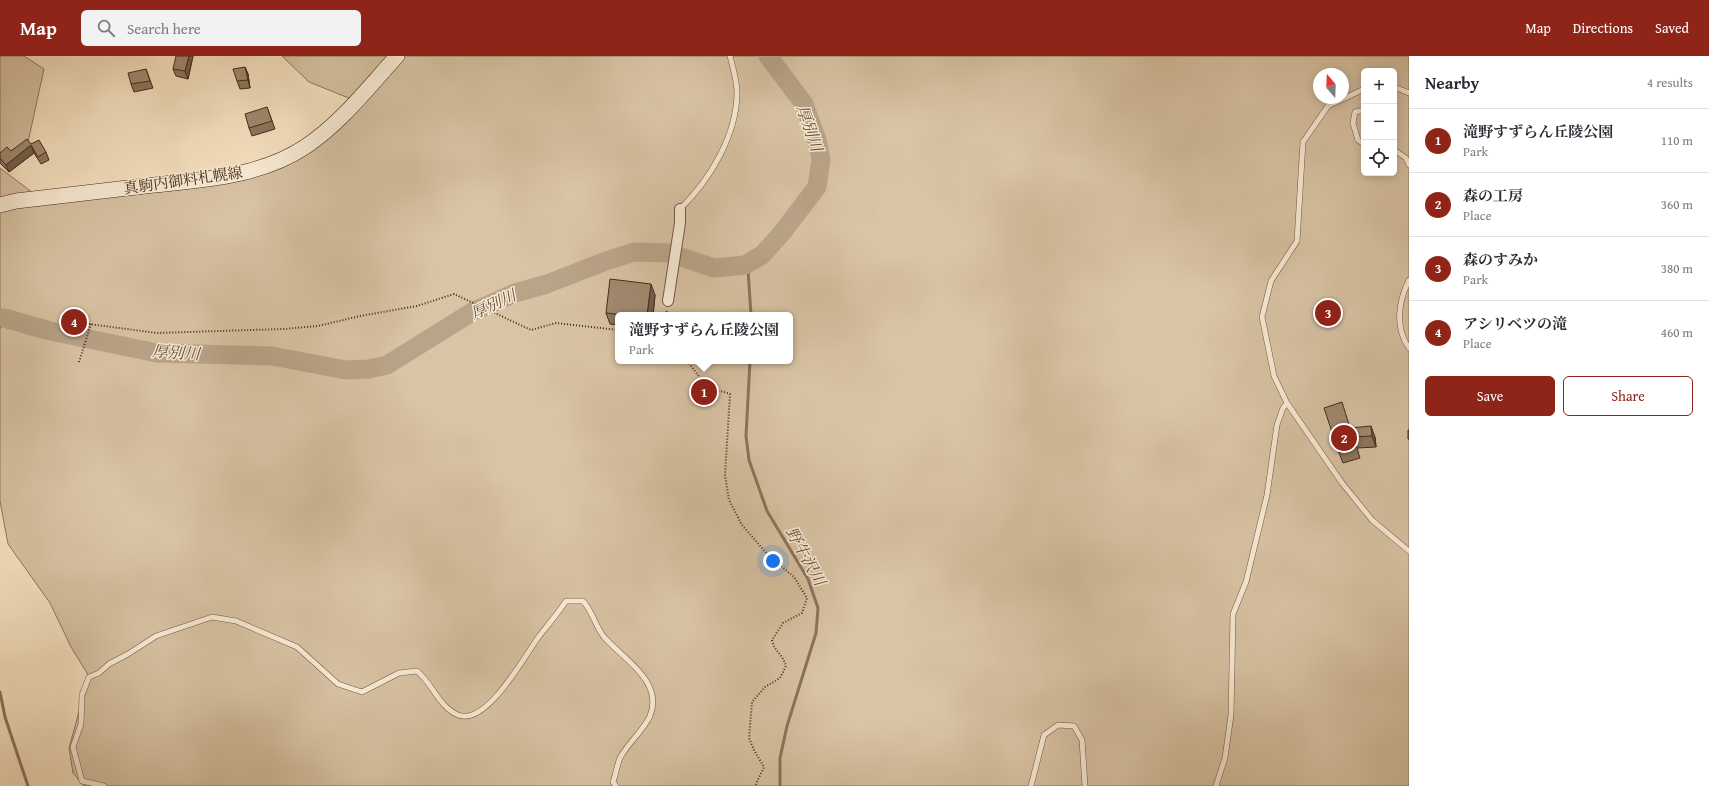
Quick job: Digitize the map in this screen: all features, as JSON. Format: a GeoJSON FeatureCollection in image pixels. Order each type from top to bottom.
{"type":"FeatureCollection","features":[{"type":"Feature","properties":{"kind":"main road","name":"真駒内御料札幌線"},"geometry":{"type":"LineString","coordinates":[[0,205],[16,201],[206,179],[238,174],[272,163],[304,148],[329,128],[352,107],[397,56]]}},
{"type":"Feature","properties":{"kind":"street"},"geometry":{"type":"LineString","coordinates":[[668,301],[680,223],[680,209]]}},
{"type":"Feature","properties":{"kind":"lane"},"geometry":{"type":"LineString","coordinates":[[680,209],[697,193],[707,177],[733,123],[737,92],[730,56]]}},
{"type":"Feature","properties":{"kind":"lane"},"geometry":{"type":"LineString","coordinates":[[1397,88],[1409,93]]}},
{"type":"Feature","properties":{"kind":"lane"},"geometry":{"type":"LineString","coordinates":[[1361,90],[1328,106],[1303,142],[1297,241],[1271,281],[1262,317],[1274,376],[1287,403],[1342,483],[1372,520],[1409,551]]}},
{"type":"Feature","properties":{"kind":"lane"},"geometry":{"type":"LineString","coordinates":[[1361,111],[1355,112],[1354,123],[1358,140],[1361,142]]}},
{"type":"Feature","properties":{"kind":"lane"},"geometry":{"type":"LineString","coordinates":[[1397,152],[1406,158],[1409,165]]}},
{"type":"Feature","properties":{"kind":"lane"},"geometry":{"type":"LineString","coordinates":[[1409,280],[1402,298],[1399,318],[1404,340],[1409,348]]}},
{"type":"Feature","properties":{"kind":"lane"},"geometry":{"type":"LineString","coordinates":[[1216,786],[1225,758],[1231,715],[1233,614],[1246,582],[1267,495],[1277,425],[1283,408],[1287,403]]}},
{"type":"Feature","properties":{"kind":"lane"},"geometry":{"type":"LineString","coordinates":[[104,786],[82,781],[73,747],[81,724],[82,695],[89,677],[99,673],[109,664],[156,636],[212,617],[236,621],[297,647],[338,684],[362,692],[399,673],[417,671],[425,678],[445,706],[460,716],[472,714],[485,708],[505,686],[540,635],[566,601],[583,601],[590,609],[595,622],[604,637],[635,666],[652,691],[653,703],[650,716],[620,759],[614,782],[616,786]]}},
{"type":"Feature","properties":{"kind":"lane"},"geometry":{"type":"LineString","coordinates":[[1031,786],[1044,735],[1058,725],[1074,726],[1082,740],[1085,786]]}},
{"type":"Feature","properties":{"kind":"path"},"geometry":{"type":"LineString","coordinates":[[74,322],[157,333],[283,329],[318,326],[360,316],[417,306],[454,294],[531,330],[556,322],[615,330]]}},
{"type":"Feature","properties":{"kind":"path"},"geometry":{"type":"LineString","coordinates":[[79,362],[91,324]]}},
{"type":"Feature","properties":{"kind":"path"},"geometry":{"type":"LineString","coordinates":[[689,364],[709,390],[730,394],[725,475],[729,500],[742,525],[768,555],[794,577],[807,598],[802,613],[783,624],[772,640],[774,648],[782,655],[786,666],[780,678],[765,687],[752,702],[749,738],[764,767],[755,786]]}},
{"type":"Feature","properties":{"kind":"shaded area"},"geometry":{"type":"Polygon","coordinates":[[[0,56],[24,56],[44,69],[28,142],[0,156],[0,56]]]}},
{"type":"Feature","properties":{"kind":"shaded area"},"geometry":{"type":"Polygon","coordinates":[[[282,56],[1409,56],[1409,786],[84,786],[73,773],[69,748],[80,708],[89,684],[87,673],[71,647],[50,603],[8,544],[0,501],[0,168],[45,202],[268,166],[328,138],[351,99],[309,82],[282,56]]]}},
{"type":"Feature","properties":{"kind":"building"},"geometry":{"type":"Polygon","coordinates":[[[176,56],[189,56],[185,71],[173,69],[176,56]]]}},
{"type":"Feature","properties":{"kind":"building"},"geometry":{"type":"Polygon","coordinates":[[[245,67],[248,80],[237,81],[233,69],[245,67]]]}},
{"type":"Feature","properties":{"kind":"building"},"geometry":{"type":"Polygon","coordinates":[[[146,69],[150,81],[131,84],[128,73],[146,69]]]}},
{"type":"Feature","properties":{"kind":"building"},"geometry":{"type":"Polygon","coordinates":[[[267,107],[272,121],[249,128],[245,114],[267,107]]]}},
{"type":"Feature","properties":{"kind":"building"},"geometry":{"type":"Polygon","coordinates":[[[27,139],[31,144],[39,140],[46,152],[38,157],[31,145],[6,165],[0,158],[0,153],[7,147],[11,151],[27,139]]]}},
{"type":"Feature","properties":{"kind":"building"},"geometry":{"type":"Polygon","coordinates":[[[610,279],[651,284],[647,312],[606,313],[610,279]]]}},
{"type":"Feature","properties":{"kind":"building"},"geometry":{"type":"Polygon","coordinates":[[[1342,402],[1350,428],[1371,426],[1372,436],[1353,437],[1357,447],[1339,453],[1324,408],[1342,402]]]}},
{"type":"Feature","properties":{"kind":"waterway","name":"厚別川"},"geometry":{"type":"LineString","coordinates":[[4,318],[50,331],[157,353],[272,356],[346,370],[369,369],[387,365],[472,312],[515,293],[547,284],[606,261],[634,252],[669,253],[714,268],[745,265],[762,255],[781,234],[817,187],[821,160],[817,140],[804,104],[768,56]]}},
{"type":"Feature","properties":{"kind":"waterway","name":"野牛沢川"},"geometry":{"type":"LineString","coordinates":[[745,265],[748,270],[751,312]]}},
{"type":"Feature","properties":{"kind":"waterway","name":"厚別川"},"geometry":{"type":"LineString","coordinates":[[0,315],[4,318],[0,327]]}},
{"type":"Feature","properties":{"kind":"waterway","name":"野牛沢川"},"geometry":{"type":"LineString","coordinates":[[750,364],[746,436],[749,460],[767,511],[808,579],[818,608],[816,633],[787,726],[780,758],[780,786]]}},
{"type":"Feature","properties":{"kind":"waterway"},"geometry":{"type":"LineString","coordinates":[[0,692],[5,717],[28,786]]}},
{"type":"Feature","properties":{"kind":"place","name":"森のすみか"},"geometry":{"type":"Point","coordinates":[1328,313]}},
{"type":"Feature","properties":{"kind":"place","name":"アシリベツの滝"},"geometry":{"type":"Point","coordinates":[74,322]}},
{"type":"Feature","properties":{"kind":"place","name":"滝野すずらん丘陵公園"},"geometry":{"type":"Point","coordinates":[704,392]}},
{"type":"Feature","properties":{"kind":"place","name":"森の工房"},"geometry":{"type":"Point","coordinates":[1344,438]}}]}
